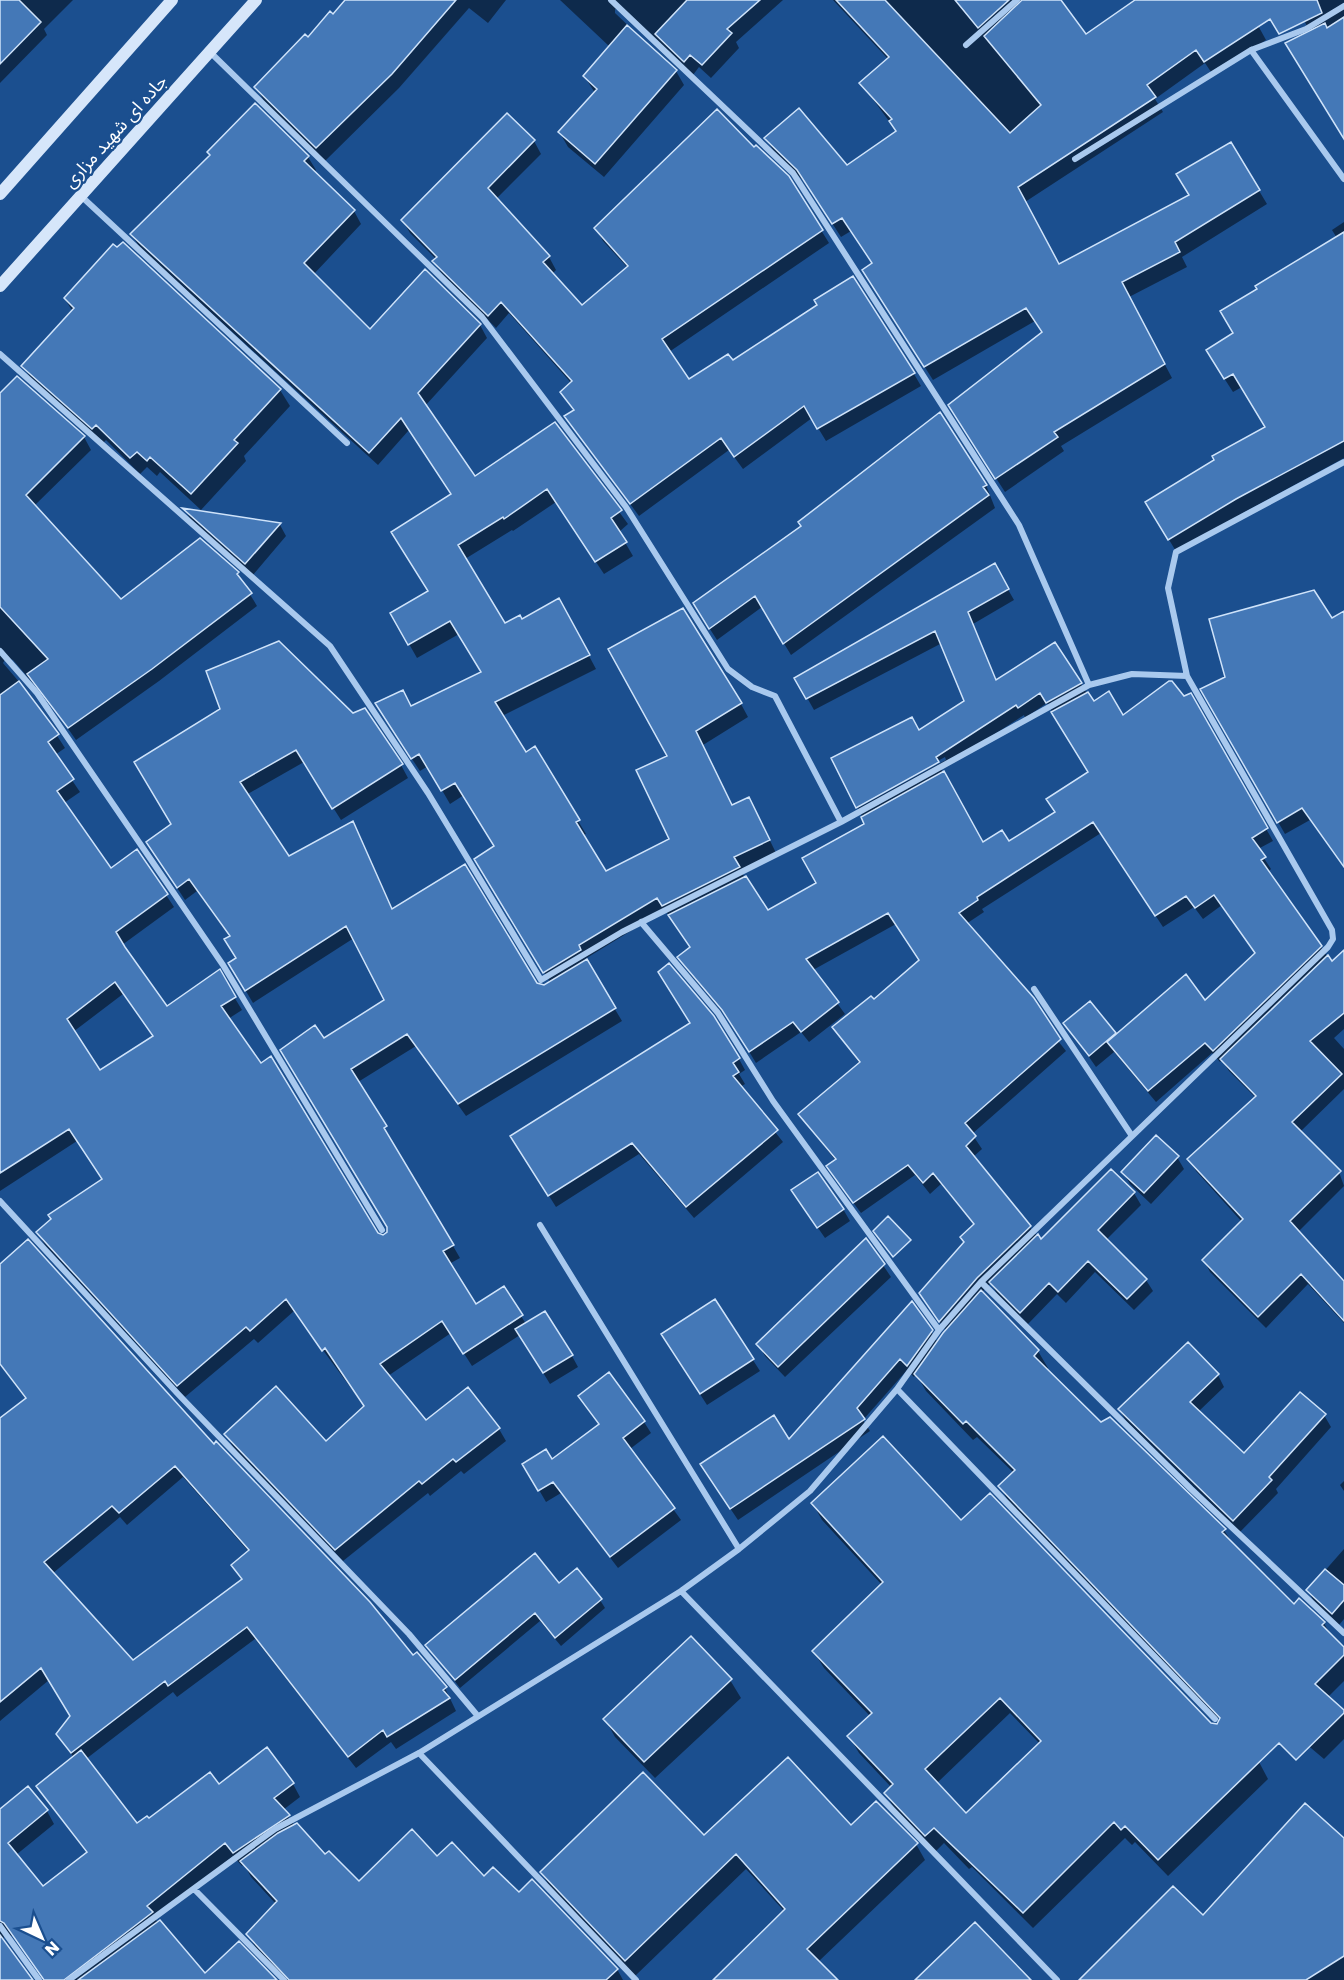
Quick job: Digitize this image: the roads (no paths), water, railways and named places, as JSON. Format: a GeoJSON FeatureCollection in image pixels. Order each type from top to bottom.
{"type":"FeatureCollection","features":[{"type":"Feature","properties":{"kind":"main road"},"geometry":{"type":"LineString","coordinates":[[0,194],[172,0]]}},
{"type":"Feature","properties":{"kind":"main road","name":"جاده ای شهید مزاری"},"geometry":{"type":"LineString","coordinates":[[0,286],[211,53],[256,0]]}},
{"type":"Feature","properties":{"kind":"street"},"geometry":{"type":"LineString","coordinates":[[611,0],[793,173],[1019,525],[1089,685]]}},
{"type":"Feature","properties":{"kind":"street"},"geometry":{"type":"LineString","coordinates":[[966,45],[1017,0]]}},
{"type":"Feature","properties":{"kind":"street"},"geometry":{"type":"LineString","coordinates":[[1075,159],[1251,50],[1306,29],[1344,6]]}},
{"type":"Feature","properties":{"kind":"street"},"geometry":{"type":"LineString","coordinates":[[1251,50],[1344,179]]}},
{"type":"Feature","properties":{"kind":"street"},"geometry":{"type":"LineString","coordinates":[[211,53],[482,318],[626,507],[728,669],[752,687],[775,696],[841,822]]}},
{"type":"Feature","properties":{"kind":"street"},"geometry":{"type":"LineString","coordinates":[[81,196],[347,443]]}},
{"type":"Feature","properties":{"kind":"street"},"geometry":{"type":"LineString","coordinates":[[0,354],[330,646],[428,793],[541,980],[641,922],[841,822],[1089,685],[1132,674],[1187,676]]}},
{"type":"Feature","properties":{"kind":"street"},"geometry":{"type":"LineString","coordinates":[[69,1980],[275,1829],[419,1753],[477,1715],[681,1591],[739,1549],[810,1491],[897,1389],[939,1330],[981,1282],[1333,939],[1332,930],[1187,676],[1168,588],[1176,552],[1344,462]]}},
{"type":"Feature","properties":{"kind":"street"},"geometry":{"type":"LineString","coordinates":[[0,651],[37,693],[222,965],[382,1230]]}},
{"type":"Feature","properties":{"kind":"street"},"geometry":{"type":"LineString","coordinates":[[641,922],[718,1013],[773,1101],[939,1330]]}},
{"type":"Feature","properties":{"kind":"street"},"geometry":{"type":"LineString","coordinates":[[1034,989],[1132,1136]]}},
{"type":"Feature","properties":{"kind":"street"},"geometry":{"type":"LineString","coordinates":[[0,1201],[178,1394],[409,1634],[477,1715]]}},
{"type":"Feature","properties":{"kind":"street"},"geometry":{"type":"LineString","coordinates":[[540,1225],[739,1549]]}},
{"type":"Feature","properties":{"kind":"street"},"geometry":{"type":"LineString","coordinates":[[981,1282],[1191,1489],[1344,1633]]}},
{"type":"Feature","properties":{"kind":"street"},"geometry":{"type":"LineString","coordinates":[[897,1389],[1215,1719]]}},
{"type":"Feature","properties":{"kind":"street"},"geometry":{"type":"LineString","coordinates":[[681,1591],[1057,1980]]}},
{"type":"Feature","properties":{"kind":"street"},"geometry":{"type":"LineString","coordinates":[[419,1753],[636,1980]]}},
{"type":"Feature","properties":{"kind":"street"},"geometry":{"type":"LineString","coordinates":[[194,1889],[284,1980]]}},
{"type":"Feature","properties":{"kind":"street"},"geometry":{"type":"LineString","coordinates":[[0,1926],[39,1980]]}}]}
